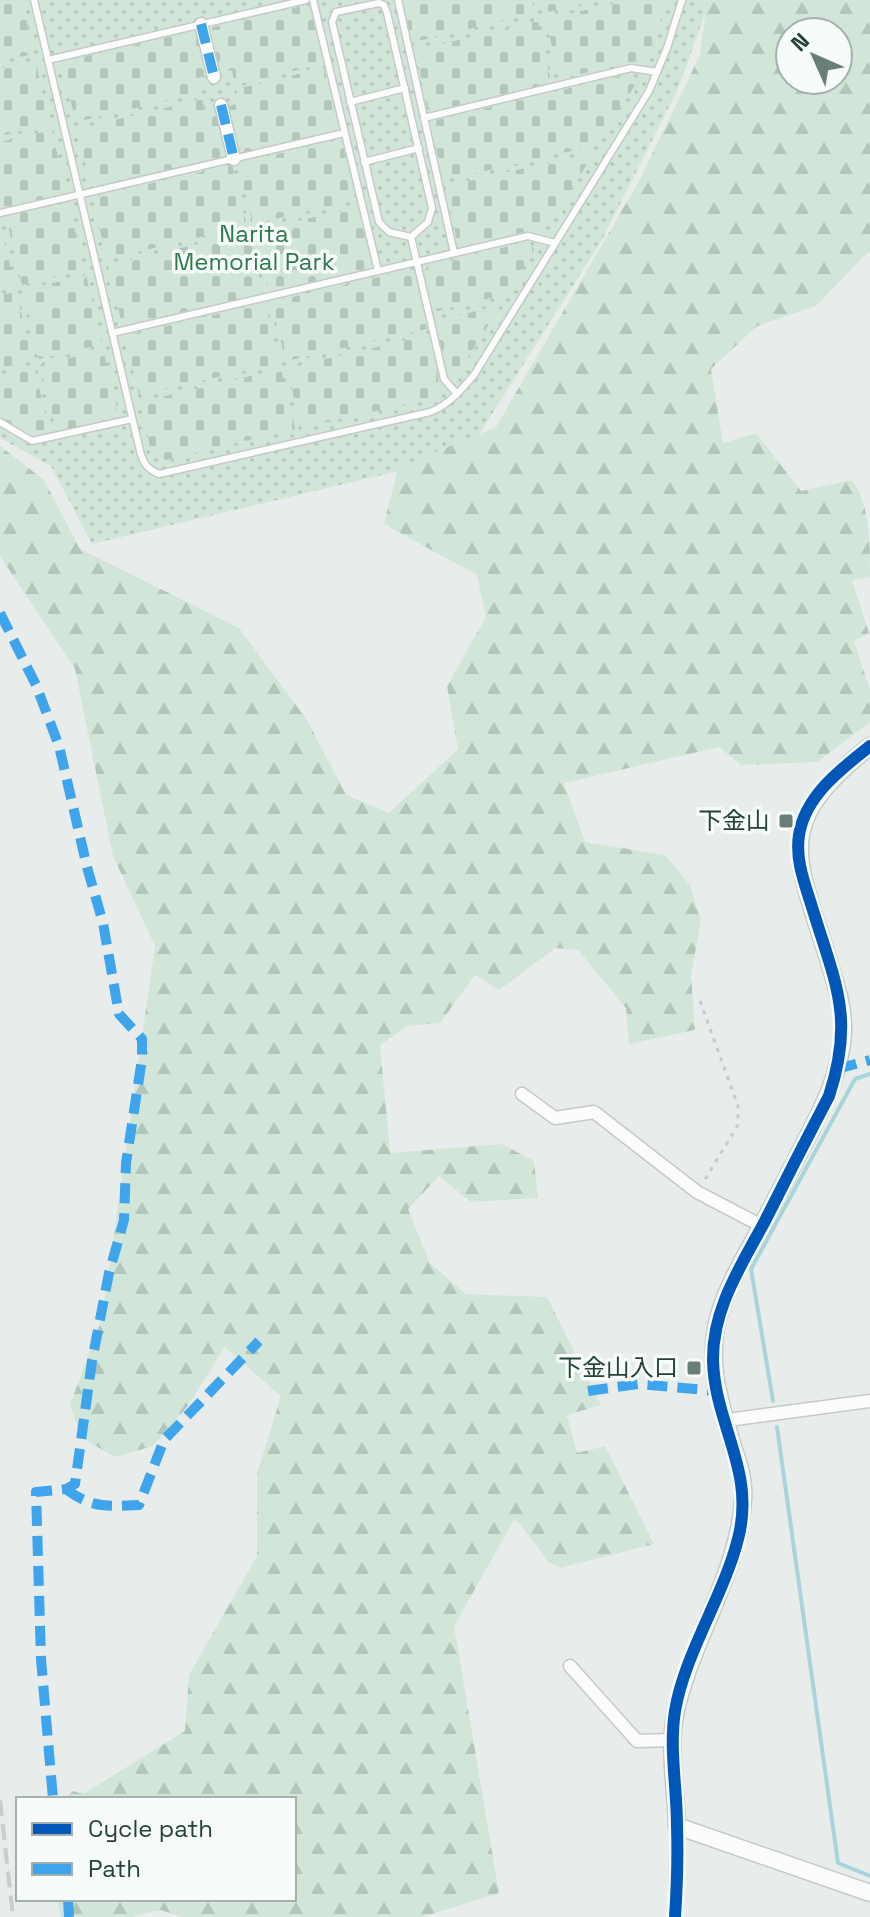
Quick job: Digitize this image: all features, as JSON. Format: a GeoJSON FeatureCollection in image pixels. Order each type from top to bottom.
{"type":"FeatureCollection","features":[{"type":"Feature","properties":{"kind":"street"},"geometry":{"type":"LineString","coordinates":[[201,24],[214,77]]}},
{"type":"Feature","properties":{"kind":"street"},"geometry":{"type":"LineString","coordinates":[[221,105],[234,159]]}},
{"type":"Feature","properties":{"kind":"street"},"geometry":{"type":"LineString","coordinates":[[675,1917],[675,1709],[738,1540],[744,1497],[741,1472],[716,1391],[714,1332],[721,1308],[829,1096],[841,1052],[843,1028],[840,998],[800,867],[799,835],[807,811],[820,792],[837,773],[870,746]]}},
{"type":"Feature","properties":{"kind":"street"},"geometry":{"type":"LineString","coordinates":[[522,1094],[555,1118],[594,1112],[697,1192],[762,1226]]}},
{"type":"Feature","properties":{"kind":"street"},"geometry":{"type":"LineString","coordinates":[[726,1423],[735,1419],[870,1401]]}},
{"type":"Feature","properties":{"kind":"street"},"geometry":{"type":"LineString","coordinates":[[570,1666],[637,1741],[673,1740]]}},
{"type":"Feature","properties":{"kind":"street"},"geometry":{"type":"LineString","coordinates":[[677,1826],[870,1893]]}},
{"type":"Feature","properties":{"kind":"lane"},"geometry":{"type":"LineString","coordinates":[[34,0],[143,462],[159,474],[443,407],[474,375],[649,91],[682,0]]}},
{"type":"Feature","properties":{"kind":"lane"},"geometry":{"type":"LineString","coordinates":[[48,60],[306,0]]}},
{"type":"Feature","properties":{"kind":"lane"},"geometry":{"type":"LineString","coordinates":[[313,0],[378,271]]}},
{"type":"Feature","properties":{"kind":"lane"},"geometry":{"type":"LineString","coordinates":[[398,0],[454,253]]}},
{"type":"Feature","properties":{"kind":"lane"},"geometry":{"type":"LineString","coordinates":[[379,3],[386,8],[419,148],[432,208],[428,222],[411,237],[389,232],[379,222],[350,102],[332,22],[336,12],[357,4],[379,3]]}},
{"type":"Feature","properties":{"kind":"lane"},"geometry":{"type":"LineString","coordinates":[[424,118],[631,68],[657,72]]}},
{"type":"Feature","properties":{"kind":"lane"},"geometry":{"type":"LineString","coordinates":[[350,102],[405,88]]}},
{"type":"Feature","properties":{"kind":"lane"},"geometry":{"type":"LineString","coordinates":[[0,213],[344,133]]}},
{"type":"Feature","properties":{"kind":"lane"},"geometry":{"type":"LineString","coordinates":[[364,162],[419,148]]}},
{"type":"Feature","properties":{"kind":"lane"},"geometry":{"type":"LineString","coordinates":[[112,333],[528,236],[555,243]]}},
{"type":"Feature","properties":{"kind":"lane"},"geometry":{"type":"LineString","coordinates":[[411,237],[444,379],[457,394]]}},
{"type":"Feature","properties":{"kind":"lane"},"geometry":{"type":"LineString","coordinates":[[0,422],[32,441],[132,419]]}},
{"type":"Feature","properties":{"kind":"path"},"geometry":{"type":"LineString","coordinates":[[697,1192],[738,1125],[738,1106],[700,1001]]}},
{"type":"Feature","properties":{"kind":"green space","name":"Narita Memorial Park"},"geometry":{"type":"Polygon","coordinates":[[[0,0],[710,0],[678,89],[602,240],[466,455],[92,544],[51,466],[0,438],[0,0]]]}},
{"type":"Feature","properties":{"kind":"green space"},"geometry":{"type":"Polygon","coordinates":[[[0,0],[22,0],[34,54],[0,61],[0,0]]]}},
{"type":"Feature","properties":{"kind":"green space"},"geometry":{"type":"Polygon","coordinates":[[[402,0],[532,0],[535,13],[414,42],[402,0]]]}},
{"type":"Feature","properties":{"kind":"green space"},"geometry":{"type":"Polygon","coordinates":[[[539,0],[598,0],[544,13],[539,0]]]}},
{"type":"Feature","properties":{"kind":"green space"},"geometry":{"type":"Polygon","coordinates":[[[630,0],[667,0],[649,58],[559,79],[546,19],[630,0]]]}},
{"type":"Feature","properties":{"kind":"green space"},"geometry":{"type":"Polygon","coordinates":[[[707,0],[870,0],[870,254],[868,252],[816,306],[757,326],[711,369],[723,443],[756,433],[801,491],[852,480],[858,489],[868,525],[870,577],[852,580],[869,633],[854,641],[870,690],[870,722],[817,762],[741,765],[719,747],[564,783],[585,842],[665,855],[690,885],[701,920],[691,975],[695,1030],[629,1044],[626,1008],[578,950],[555,948],[499,990],[475,975],[440,1023],[407,1026],[380,1045],[390,1153],[502,1144],[534,1161],[538,1198],[471,1202],[439,1176],[408,1209],[430,1263],[466,1294],[547,1297],[601,1405],[567,1415],[577,1453],[605,1446],[654,1544],[560,1568],[549,1562],[515,1518],[454,1626],[499,1893],[422,1917],[182,1917],[161,1910],[131,1917],[61,1917],[57,1901],[296,1901],[296,1797],[66,1797],[73,1791],[83,1794],[185,1731],[189,1675],[257,1556],[257,1474],[281,1396],[225,1347],[187,1407],[153,1446],[115,1457],[82,1438],[70,1405],[102,1318],[155,946],[113,856],[75,669],[0,556],[0,446],[44,480],[80,549],[239,628],[307,720],[346,795],[389,813],[458,749],[447,686],[486,617],[477,575],[384,524],[398,468],[496,427],[639,181],[700,55],[707,0]]]}},
{"type":"Feature","properties":{"kind":"green space"},"geometry":{"type":"Polygon","coordinates":[[[302,6],[311,12],[323,64],[235,85],[232,70],[216,74],[205,29],[302,6]]]}},
{"type":"Feature","properties":{"kind":"green space"},"geometry":{"type":"Polygon","coordinates":[[[538,22],[551,83],[438,110],[427,107],[416,50],[538,22]]]}},
{"type":"Feature","properties":{"kind":"green space"},"geometry":{"type":"Polygon","coordinates":[[[199,30],[210,75],[197,78],[200,93],[76,122],[63,69],[66,61],[199,30]]]}},
{"type":"Feature","properties":{"kind":"green space"},"geometry":{"type":"Polygon","coordinates":[[[35,60],[50,124],[0,136],[0,68],[35,60]]]}},
{"type":"Feature","properties":{"kind":"green space"},"geometry":{"type":"Polygon","coordinates":[[[324,68],[338,127],[336,130],[236,154],[225,107],[240,103],[236,89],[324,68]]]}},
{"type":"Feature","properties":{"kind":"green space"},"geometry":{"type":"Polygon","coordinates":[[[628,74],[638,80],[598,145],[446,180],[443,178],[432,130],[437,120],[628,74]]]}},
{"type":"Feature","properties":{"kind":"green space"},"geometry":{"type":"Polygon","coordinates":[[[202,99],[205,111],[218,108],[229,155],[98,186],[89,179],[77,129],[202,99]]]}},
{"type":"Feature","properties":{"kind":"green space"},"geometry":{"type":"Polygon","coordinates":[[[52,130],[65,188],[62,195],[4,209],[0,191],[0,142],[52,130]]]}},
{"type":"Feature","properties":{"kind":"green space"},"geometry":{"type":"Polygon","coordinates":[[[335,141],[344,149],[355,200],[253,224],[238,163],[335,141]]]}},
{"type":"Feature","properties":{"kind":"green space"},"geometry":{"type":"Polygon","coordinates":[[[591,153],[549,226],[469,245],[457,241],[446,186],[591,153]]]}},
{"type":"Feature","properties":{"kind":"green space"},"geometry":{"type":"Polygon","coordinates":[[[232,165],[247,226],[107,259],[94,205],[100,195],[232,165]]]}},
{"type":"Feature","properties":{"kind":"green space"},"geometry":{"type":"Polygon","coordinates":[[[62,204],[71,213],[84,270],[22,285],[6,216],[62,204]]]}},
{"type":"Feature","properties":{"kind":"green space"},"geometry":{"type":"Polygon","coordinates":[[[357,207],[371,261],[366,269],[269,292],[255,231],[357,207]]]}},
{"type":"Feature","properties":{"kind":"green space"},"geometry":{"type":"Polygon","coordinates":[[[0,223],[15,286],[0,289],[0,223]]]}},
{"type":"Feature","properties":{"kind":"green space"},"geometry":{"type":"Polygon","coordinates":[[[249,232],[263,293],[126,325],[121,320],[108,265],[249,232]]]}},
{"type":"Feature","properties":{"kind":"green space"},"geometry":{"type":"Polygon","coordinates":[[[530,243],[534,250],[507,294],[433,312],[424,275],[427,267],[530,243]]]}},
{"type":"Feature","properties":{"kind":"green space"},"geometry":{"type":"Polygon","coordinates":[[[409,270],[415,278],[427,329],[286,361],[271,302],[409,270]]]}},
{"type":"Feature","properties":{"kind":"green space"},"geometry":{"type":"Polygon","coordinates":[[[86,275],[102,344],[39,359],[23,290],[86,275]]]}},
{"type":"Feature","properties":{"kind":"green space"},"geometry":{"type":"Polygon","coordinates":[[[16,292],[33,360],[0,368],[0,295],[16,292]]]}},
{"type":"Feature","properties":{"kind":"green space"},"geometry":{"type":"Polygon","coordinates":[[[265,303],[279,363],[139,395],[126,344],[128,335],[265,303]]]}},
{"type":"Feature","properties":{"kind":"green space"},"geometry":{"type":"Polygon","coordinates":[[[501,305],[455,377],[448,375],[435,321],[501,305]]]}},
{"type":"Feature","properties":{"kind":"green space"},"geometry":{"type":"Polygon","coordinates":[[[428,335],[440,386],[440,391],[433,398],[301,428],[287,368],[428,335]]]}},
{"type":"Feature","properties":{"kind":"green space"},"geometry":{"type":"Polygon","coordinates":[[[103,350],[117,409],[114,418],[56,432],[40,365],[103,350]]]}},
{"type":"Feature","properties":{"kind":"green space"},"geometry":{"type":"Polygon","coordinates":[[[34,366],[50,433],[33,437],[0,417],[0,375],[34,366]]]}},
{"type":"Feature","properties":{"kind":"green space"},"geometry":{"type":"Polygon","coordinates":[[[281,369],[295,429],[166,460],[151,451],[140,402],[281,369]]]}},
{"type":"Feature","properties":{"kind":"waterway"},"geometry":{"type":"LineString","coordinates":[[773,1401],[751,1269],[855,1079],[870,1074]]}},
{"type":"Feature","properties":{"kind":"waterway"},"geometry":{"type":"LineString","coordinates":[[777,1427],[838,1863],[870,1876]]}},
{"type":"Feature","properties":{"kind":"railway"},"geometry":{"type":"LineString","coordinates":[[0,1800],[13,1917]]}},
{"type":"Feature","properties":{"kind":"marked path"},"geometry":{"type":"LineString","coordinates":[[201,24],[214,77]]}},
{"type":"Feature","properties":{"kind":"marked path"},"geometry":{"type":"LineString","coordinates":[[221,105],[234,159]]}},
{"type":"Feature","properties":{"kind":"marked path"},"geometry":{"type":"LineString","coordinates":[[0,613],[36,685],[59,746],[103,923],[119,1014],[142,1039],[142,1059],[126,1163],[124,1220],[109,1273],[92,1361],[75,1484],[66,1489],[36,1492],[41,1659],[53,1797]]}},
{"type":"Feature","properties":{"kind":"marked path"},"geometry":{"type":"LineString","coordinates":[[837,1069],[870,1060]]}},
{"type":"Feature","properties":{"kind":"marked path"},"geometry":{"type":"LineString","coordinates":[[66,1489],[92,1503],[139,1505],[164,1440],[259,1341]]}},
{"type":"Feature","properties":{"kind":"marked path"},"geometry":{"type":"LineString","coordinates":[[588,1391],[638,1384],[716,1391]]}},
{"type":"Feature","properties":{"kind":"marked path"},"geometry":{"type":"LineString","coordinates":[[68,1901],[69,1917]]}},
{"type":"Feature","properties":{"kind":"cycle path"},"geometry":{"type":"LineString","coordinates":[[675,1917],[675,1711],[687,1668],[732,1560],[742,1514],[739,1470],[715,1385],[714,1342],[730,1288],[829,1096],[837,1068],[841,1044],[839,1000],[801,872],[799,835],[816,796],[836,774],[870,746]]}},
{"type":"Feature","properties":{"kind":"place","name":"下金山"},"geometry":{"type":"Point","coordinates":[786,821]}},
{"type":"Feature","properties":{"kind":"place","name":"下金山入口"},"geometry":{"type":"Point","coordinates":[694,1368]}}]}
